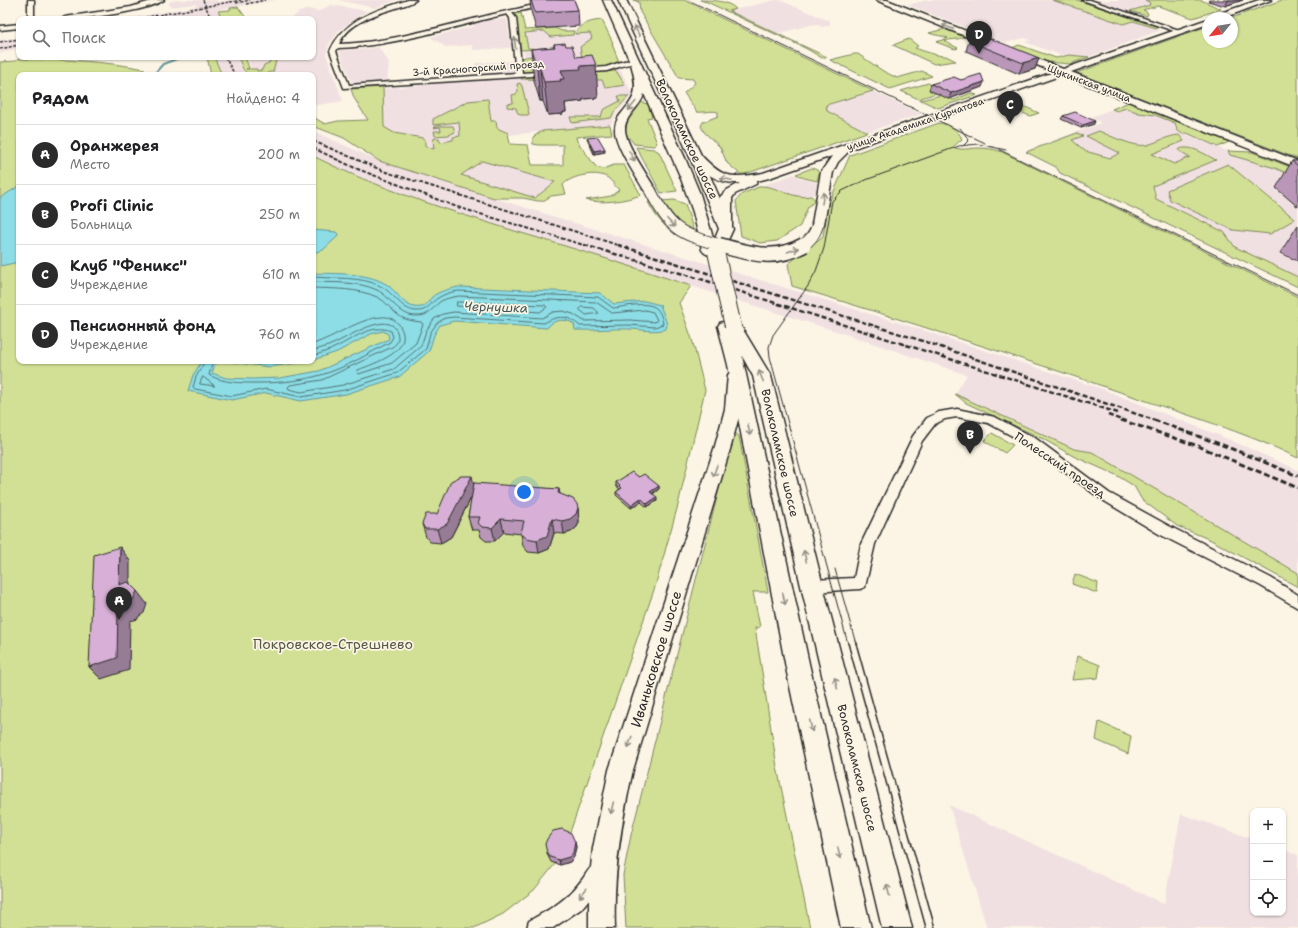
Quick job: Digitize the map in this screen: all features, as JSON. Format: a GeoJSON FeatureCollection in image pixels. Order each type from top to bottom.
{"type":"FeatureCollection","features":[{"type":"Feature","properties":{"kind":"main road","name":"Волоколамское шоссе"},"geometry":{"type":"LineString","coordinates":[[603,0],[612,11]]}},
{"type":"Feature","properties":{"kind":"main road","name":"Волоколамское шоссе"},"geometry":{"type":"LineString","coordinates":[[607,0],[635,63],[668,131],[694,195],[713,251],[730,325],[736,365],[798,668],[856,928]]}},
{"type":"Feature","properties":{"kind":"main road","name":"Волоколамское шоссе"},"geometry":{"type":"LineString","coordinates":[[622,0],[696,154],[726,229]]}},
{"type":"Feature","properties":{"kind":"main road","name":"Щукинская улица"},"geometry":{"type":"LineString","coordinates":[[880,0],[1298,165]]}},
{"type":"Feature","properties":{"kind":"main road"},"geometry":{"type":"LineString","coordinates":[[1232,12],[1267,0]]}},
{"type":"Feature","properties":{"kind":"main road","name":"улица Академика Курчатова"},"geometry":{"type":"LineString","coordinates":[[696,154],[706,168],[719,177],[739,181],[765,176],[1202,22]]}},
{"type":"Feature","properties":{"kind":"main road"},"geometry":{"type":"LineString","coordinates":[[635,63],[640,89],[639,96],[622,121],[620,130],[622,140],[662,212],[675,227],[690,236],[748,253],[770,255],[783,253],[802,246],[810,241],[818,224],[827,172],[834,160],[851,146]]}},
{"type":"Feature","properties":{"kind":"main road"},"geometry":{"type":"LineString","coordinates":[[804,163],[816,165],[827,172]]}},
{"type":"Feature","properties":{"kind":"main road"},"geometry":{"type":"LineString","coordinates":[[713,251],[726,229],[725,200],[728,195],[737,189],[765,176]]}},
{"type":"Feature","properties":{"kind":"main road","name":"Волоколамское шоссе"},"geometry":{"type":"LineString","coordinates":[[730,325],[762,376],[812,586],[897,928]]}},
{"type":"Feature","properties":{"kind":"main road","name":"Иваньковское шоссе"},"geometry":{"type":"LineString","coordinates":[[603,860],[611,813],[621,770],[649,684],[732,409],[737,379],[736,365]]}},
{"type":"Feature","properties":{"kind":"main road"},"geometry":{"type":"LineString","coordinates":[[602,928],[601,894],[603,860]]}},
{"type":"Feature","properties":{"kind":"street"},"geometry":{"type":"LineString","coordinates":[[31,0],[31,16]]}},
{"type":"Feature","properties":{"kind":"street"},"geometry":{"type":"LineString","coordinates":[[87,16],[132,10],[160,0]]}},
{"type":"Feature","properties":{"kind":"street"},"geometry":{"type":"LineString","coordinates":[[335,46],[344,33],[358,22],[413,0]]}},
{"type":"Feature","properties":{"kind":"street"},"geometry":{"type":"LineString","coordinates":[[335,46],[384,43],[566,0]]}},
{"type":"Feature","properties":{"kind":"street"},"geometry":{"type":"LineString","coordinates":[[1085,0],[1179,31]]}},
{"type":"Feature","properties":{"kind":"street"},"geometry":{"type":"LineString","coordinates":[[509,13],[513,18],[519,75]]}},
{"type":"Feature","properties":{"kind":"street"},"geometry":{"type":"LineString","coordinates":[[0,28],[16,26]]}},
{"type":"Feature","properties":{"kind":"street","name":"3-й Красногорский проезд"},"geometry":{"type":"LineString","coordinates":[[335,46],[334,56],[346,87],[559,72]]}},
{"type":"Feature","properties":{"kind":"street"},"geometry":{"type":"LineString","coordinates":[[574,71],[607,69],[624,63],[635,63]]}},
{"type":"Feature","properties":{"kind":"street","name":"Полесский проезд"},"geometry":{"type":"LineString","coordinates":[[812,586],[860,583],[861,570],[868,544],[917,439],[923,429],[939,416],[957,413],[990,420],[1031,442],[1105,496],[1164,530],[1261,579],[1298,602]]}},
{"type":"Feature","properties":{"kind":"street","name":"Иваньковское шоссе"},"geometry":{"type":"LineString","coordinates":[[536,928],[575,903],[589,886],[603,860]]}},
{"type":"Feature","properties":{"kind":"shaded area"},"geometry":{"type":"Polygon","coordinates":[[[178,0],[217,0],[218,2],[229,0],[277,0],[217,10],[220,16],[199,16],[198,14],[183,16],[142,16],[196,6],[195,4],[170,7],[169,2],[178,0]]]}},
{"type":"Feature","properties":{"kind":"shaded area"},"geometry":{"type":"Polygon","coordinates":[[[338,0],[396,0],[375,8],[338,0]]]}},
{"type":"Feature","properties":{"kind":"shaded area"},"geometry":{"type":"Polygon","coordinates":[[[779,0],[830,21],[830,25],[823,27],[815,24],[776,34],[728,11],[779,0]]]}},
{"type":"Feature","properties":{"kind":"shaded area"},"geometry":{"type":"Polygon","coordinates":[[[927,0],[1052,0],[1123,24],[1133,21],[1161,30],[1089,57],[1060,55],[1025,42],[1030,40],[1024,38],[1005,43],[908,5],[927,0]]]}},
{"type":"Feature","properties":{"kind":"shaded area"},"geometry":{"type":"Polygon","coordinates":[[[1094,0],[1164,0],[1128,11],[1094,0]]]}},
{"type":"Feature","properties":{"kind":"shaded area"},"geometry":{"type":"Polygon","coordinates":[[[331,5],[368,11],[354,19],[339,31],[329,44],[326,54],[343,101],[316,106],[316,72],[253,72],[247,60],[316,60],[316,16],[294,16],[299,12],[308,9],[319,11],[331,5]]]}},
{"type":"Feature","properties":{"kind":"shaded area"},"geometry":{"type":"Polygon","coordinates":[[[507,19],[511,48],[473,50],[472,45],[446,47],[430,37],[475,26],[472,24],[482,20],[507,19]]]}},
{"type":"Feature","properties":{"kind":"shaded area"},"geometry":{"type":"Polygon","coordinates":[[[599,28],[611,65],[606,68],[527,73],[521,33],[599,28]]]}},
{"type":"Feature","properties":{"kind":"shaded area"},"geometry":{"type":"Polygon","coordinates":[[[16,37],[16,48],[12,51],[0,53],[0,40],[16,37]]]}},
{"type":"Feature","properties":{"kind":"shaded area"},"geometry":{"type":"Polygon","coordinates":[[[378,47],[389,62],[387,83],[352,84],[339,50],[378,47]]]}},
{"type":"Feature","properties":{"kind":"shaded area"},"geometry":{"type":"Polygon","coordinates":[[[215,60],[238,60],[244,72],[221,72],[215,60]]]}},
{"type":"Feature","properties":{"kind":"shaded area"},"geometry":{"type":"Polygon","coordinates":[[[513,61],[514,73],[475,76],[475,63],[513,61]]]}},
{"type":"Feature","properties":{"kind":"shaded area"},"geometry":{"type":"Polygon","coordinates":[[[620,69],[633,95],[617,113],[610,125],[498,136],[434,150],[425,146],[395,142],[369,120],[361,111],[351,89],[385,88],[620,69]]]}},
{"type":"Feature","properties":{"kind":"shaded area"},"geometry":{"type":"Polygon","coordinates":[[[873,91],[921,114],[867,132],[827,111],[826,105],[873,91]]]}},
{"type":"Feature","properties":{"kind":"shaded area"},"geometry":{"type":"Polygon","coordinates":[[[1128,103],[1190,127],[1178,133],[1183,135],[1186,134],[1227,151],[1252,153],[1298,171],[1298,280],[1028,150],[1101,123],[1091,117],[1128,103]]]}},
{"type":"Feature","properties":{"kind":"shaded area"},"geometry":{"type":"Polygon","coordinates":[[[316,132],[379,161],[445,183],[919,329],[1102,389],[1228,439],[1298,470],[1298,573],[1092,452],[1074,449],[955,394],[967,375],[842,333],[456,213],[397,193],[340,170],[316,158],[316,132]]]}},
{"type":"Feature","properties":{"kind":"shaded area"},"geometry":{"type":"Polygon","coordinates":[[[482,161],[555,182],[535,198],[460,175],[482,161]]]}},
{"type":"Feature","properties":{"kind":"shaded area"},"geometry":{"type":"Polygon","coordinates":[[[794,174],[802,179],[816,182],[818,188],[814,194],[803,198],[761,186],[794,174]]]}},
{"type":"Feature","properties":{"kind":"shaded area"},"geometry":{"type":"Polygon","coordinates":[[[949,805],[1164,904],[1181,814],[1250,838],[1250,916],[1286,916],[1286,851],[1298,855],[1298,928],[987,928],[949,805]]]}},
{"type":"Feature","properties":{"kind":"green space"},"geometry":{"type":"Polygon","coordinates":[[[633,0],[684,0],[873,91],[826,105],[827,111],[867,132],[745,174],[740,174],[727,163],[720,147],[704,132],[701,126],[703,122],[718,116],[718,112],[697,112],[684,93],[695,83],[693,79],[679,78],[640,12],[639,2],[633,0]]]}},
{"type":"Feature","properties":{"kind":"green space"},"geometry":{"type":"Polygon","coordinates":[[[700,0],[719,1],[728,4],[736,9],[729,11],[827,57],[822,58],[807,49],[700,0]]]}},
{"type":"Feature","properties":{"kind":"green space"},"geometry":{"type":"Polygon","coordinates":[[[1052,0],[1077,0],[1159,27],[1156,28],[1133,21],[1123,24],[1052,0]]]}},
{"type":"Feature","properties":{"kind":"green space"},"geometry":{"type":"Polygon","coordinates":[[[1145,0],[1201,0],[1221,9],[1212,12],[1202,12],[1202,15],[1193,18],[1158,6],[1143,10],[1148,13],[1147,16],[1130,11],[1150,5],[1149,2],[1145,0]]]}},
{"type":"Feature","properties":{"kind":"green space"},"geometry":{"type":"Polygon","coordinates":[[[1282,0],[1298,0],[1298,159],[1076,73],[1202,28],[1202,48],[1238,48],[1238,16],[1282,0]]]}},
{"type":"Feature","properties":{"kind":"green space"},"geometry":{"type":"Polygon","coordinates":[[[238,7],[245,16],[220,16],[218,11],[230,10],[230,8],[238,7]]]}},
{"type":"Feature","properties":{"kind":"green space"},"geometry":{"type":"Polygon","coordinates":[[[521,13],[525,30],[555,28],[562,31],[574,31],[573,35],[551,37],[544,31],[525,33],[528,48],[539,49],[521,50],[513,14],[521,13]]]}},
{"type":"Feature","properties":{"kind":"green space"},"geometry":{"type":"Polygon","coordinates":[[[602,20],[613,43],[612,44],[619,62],[570,75],[544,79],[521,79],[521,58],[541,54],[529,66],[534,70],[582,58],[580,47],[592,38],[590,33],[575,34],[577,30],[587,23],[602,20]]]}},
{"type":"Feature","properties":{"kind":"green space"},"geometry":{"type":"Polygon","coordinates":[[[944,29],[965,37],[944,41],[958,48],[955,49],[936,42],[948,38],[929,33],[944,29]]]}},
{"type":"Feature","properties":{"kind":"green space"},"geometry":{"type":"Polygon","coordinates":[[[909,39],[918,46],[915,48],[946,56],[956,61],[934,64],[893,45],[909,39]]]}},
{"type":"Feature","properties":{"kind":"green space"},"geometry":{"type":"Polygon","coordinates":[[[1019,45],[1056,58],[1069,55],[1089,57],[1070,64],[1047,62],[1012,48],[1019,45]]]}},
{"type":"Feature","properties":{"kind":"green space"},"geometry":{"type":"Polygon","coordinates":[[[858,54],[883,71],[897,78],[922,71],[932,76],[890,89],[830,60],[858,54]]]}},
{"type":"Feature","properties":{"kind":"green space","name":"Покровское-Стрешнево"},"geometry":{"type":"Polygon","coordinates":[[[66,60],[98,62],[145,69],[142,71],[146,72],[16,72],[16,364],[316,364],[316,157],[363,179],[414,198],[691,286],[679,303],[692,339],[705,390],[678,505],[655,587],[569,835],[547,848],[549,858],[555,864],[534,890],[503,914],[474,928],[0,928],[0,62],[66,60]]]}},
{"type":"Feature","properties":{"kind":"green space"},"geometry":{"type":"Polygon","coordinates":[[[208,60],[215,60],[221,72],[210,72],[208,60]]]}},
{"type":"Feature","properties":{"kind":"green space"},"geometry":{"type":"Polygon","coordinates":[[[239,60],[246,60],[249,68],[246,69],[257,69],[257,71],[262,70],[264,65],[269,63],[270,60],[276,60],[273,72],[246,72],[239,60]]]}},
{"type":"Feature","properties":{"kind":"green space"},"geometry":{"type":"Polygon","coordinates":[[[617,72],[625,85],[606,88],[602,80],[593,80],[591,73],[617,72]]]}},
{"type":"Feature","properties":{"kind":"green space"},"geometry":{"type":"Polygon","coordinates":[[[520,83],[529,114],[528,115],[520,115],[516,108],[507,107],[507,104],[513,103],[512,95],[516,94],[518,91],[517,84],[520,83]]]}},
{"type":"Feature","properties":{"kind":"green space"},"geometry":{"type":"Polygon","coordinates":[[[928,83],[936,87],[930,90],[937,93],[921,98],[921,100],[941,95],[954,100],[971,93],[977,95],[938,108],[901,91],[928,83]]]}},
{"type":"Feature","properties":{"kind":"green space"},"geometry":{"type":"Polygon","coordinates":[[[383,87],[384,127],[394,133],[423,138],[425,139],[425,146],[434,149],[433,139],[439,138],[440,142],[453,140],[453,137],[460,136],[459,122],[433,125],[433,119],[468,101],[488,99],[491,121],[496,121],[497,128],[508,133],[510,144],[528,145],[532,165],[563,165],[563,145],[533,144],[533,137],[542,131],[610,125],[612,134],[576,137],[577,141],[596,167],[603,169],[614,165],[624,165],[641,195],[614,201],[599,202],[586,200],[611,196],[619,190],[608,178],[597,174],[591,174],[571,179],[563,185],[566,194],[551,196],[543,201],[523,198],[494,198],[379,161],[344,138],[316,127],[316,119],[325,124],[338,121],[368,120],[354,98],[351,89],[383,87]],[[482,161],[461,175],[535,198],[555,182],[482,161]]]}},
{"type":"Feature","properties":{"kind":"green space"},"geometry":{"type":"Polygon","coordinates":[[[618,96],[629,96],[614,112],[611,118],[572,123],[570,117],[601,117],[603,110],[620,101],[618,96]]]}},
{"type":"Feature","properties":{"kind":"green space"},"geometry":{"type":"Polygon","coordinates":[[[639,102],[648,104],[652,117],[647,118],[657,143],[654,146],[634,144],[626,136],[616,134],[615,128],[617,117],[628,107],[639,102]]]}},
{"type":"Feature","properties":{"kind":"green space"},"geometry":{"type":"Polygon","coordinates":[[[1129,102],[1229,142],[1218,147],[1187,133],[1182,134],[1177,130],[1175,123],[1155,115],[1139,113],[1126,108],[1117,111],[1112,109],[1129,102]]]}},
{"type":"Feature","properties":{"kind":"green space"},"geometry":{"type":"Polygon","coordinates":[[[1021,105],[1039,113],[1030,116],[1011,108],[1021,105]]]}},
{"type":"Feature","properties":{"kind":"green space"},"geometry":{"type":"Polygon","coordinates":[[[939,123],[953,128],[961,136],[962,139],[953,147],[962,149],[987,148],[1000,151],[1298,297],[1298,458],[1256,439],[1191,416],[959,338],[792,286],[788,264],[823,236],[828,205],[850,155],[939,123]]]}},
{"type":"Feature","properties":{"kind":"green space"},"geometry":{"type":"Polygon","coordinates":[[[436,126],[453,126],[455,132],[449,135],[435,136],[434,131],[441,131],[440,127],[434,128],[436,126]]]}},
{"type":"Feature","properties":{"kind":"green space"},"geometry":{"type":"Polygon","coordinates":[[[1099,131],[1136,145],[1147,145],[1179,135],[1184,141],[1152,154],[1174,164],[1190,157],[1178,150],[1187,148],[1197,150],[1216,160],[1153,186],[1156,199],[1224,232],[1235,247],[1298,277],[1298,287],[1060,173],[1056,167],[1026,152],[1077,133],[1083,136],[1072,140],[1085,151],[1110,158],[1120,153],[1086,136],[1099,131]]]}},
{"type":"Feature","properties":{"kind":"green space"},"geometry":{"type":"Polygon","coordinates":[[[636,147],[654,149],[659,152],[677,191],[661,193],[636,147]]]}},
{"type":"Feature","properties":{"kind":"green space"},"geometry":{"type":"Polygon","coordinates":[[[1228,151],[1252,152],[1298,170],[1297,178],[1275,168],[1230,155],[1228,151]]]}},
{"type":"Feature","properties":{"kind":"green space"},"geometry":{"type":"Polygon","coordinates":[[[1228,164],[1295,219],[1270,234],[1233,230],[1170,200],[1167,190],[1228,164]]]}},
{"type":"Feature","properties":{"kind":"green space"},"geometry":{"type":"Polygon","coordinates":[[[812,168],[817,170],[819,173],[817,181],[804,178],[796,174],[812,168]]]}},
{"type":"Feature","properties":{"kind":"green space"},"geometry":{"type":"Polygon","coordinates":[[[761,186],[773,188],[792,195],[804,197],[811,196],[816,200],[808,207],[800,226],[777,241],[760,243],[741,236],[736,201],[742,194],[761,186]]]}},
{"type":"Feature","properties":{"kind":"green space"},"geometry":{"type":"Polygon","coordinates":[[[674,200],[685,204],[698,244],[681,237],[668,228],[657,217],[648,202],[674,200]]]}},
{"type":"Feature","properties":{"kind":"green space"},"geometry":{"type":"Polygon","coordinates":[[[955,394],[1074,449],[1092,452],[1298,573],[1298,587],[1211,540],[1177,526],[1142,500],[1134,486],[1116,475],[1073,456],[1043,439],[966,403],[955,394]]]}},
{"type":"Feature","properties":{"kind":"green space"},"geometry":{"type":"Polygon","coordinates":[[[735,433],[739,436],[768,592],[753,592],[760,627],[755,628],[777,767],[810,928],[626,928],[623,875],[631,835],[732,438],[735,433]]]}},
{"type":"Feature","properties":{"kind":"green space"},"geometry":{"type":"Polygon","coordinates":[[[992,433],[1013,445],[1005,453],[984,441],[992,433]]]}},
{"type":"Feature","properties":{"kind":"green space"},"geometry":{"type":"Polygon","coordinates":[[[1075,574],[1098,583],[1097,593],[1072,584],[1075,574]]]}},
{"type":"Feature","properties":{"kind":"green space"},"geometry":{"type":"Polygon","coordinates":[[[1077,656],[1100,665],[1098,678],[1072,680],[1077,656]]]}},
{"type":"Feature","properties":{"kind":"green space"},"geometry":{"type":"Polygon","coordinates":[[[1099,722],[1131,736],[1128,754],[1096,740],[1099,722]]]}},
{"type":"Feature","properties":{"kind":"water"},"geometry":{"type":"Polygon","coordinates":[[[16,188],[16,263],[0,266],[0,198],[16,188]]]}},
{"type":"Feature","properties":{"kind":"water"},"geometry":{"type":"Polygon","coordinates":[[[316,230],[336,232],[338,234],[337,237],[323,250],[316,252],[316,230]]]}},
{"type":"Feature","properties":{"kind":"water","name":"Чернушка"},"geometry":{"type":"Polygon","coordinates":[[[316,273],[351,274],[378,280],[390,287],[410,306],[415,307],[425,306],[432,297],[438,293],[458,287],[600,293],[614,304],[645,301],[660,305],[667,325],[666,329],[657,331],[634,329],[575,330],[574,324],[564,320],[556,321],[547,328],[454,321],[440,325],[434,335],[429,351],[399,377],[346,394],[301,401],[266,393],[232,400],[188,391],[193,375],[200,364],[215,364],[212,373],[226,378],[280,378],[319,371],[389,339],[388,334],[383,331],[371,334],[337,352],[316,359],[316,273]]]}},
{"type":"Feature","properties":{"kind":"water"},"geometry":{"type":"Polygon","coordinates":[[[247,364],[290,364],[269,367],[247,364]]]}},
{"type":"Feature","properties":{"kind":"building"},"geometry":{"type":"Polygon","coordinates":[[[531,0],[574,0],[578,10],[535,13],[531,0]]]}},
{"type":"Feature","properties":{"kind":"building"},"geometry":{"type":"Polygon","coordinates":[[[984,36],[1039,58],[1023,63],[969,41],[984,36]]]}},
{"type":"Feature","properties":{"kind":"building"},"geometry":{"type":"Polygon","coordinates":[[[565,43],[566,46],[572,46],[576,57],[592,55],[596,65],[580,66],[581,69],[561,70],[564,79],[560,79],[561,81],[544,82],[540,68],[537,68],[531,49],[555,47],[554,44],[565,43]]]}},
{"type":"Feature","properties":{"kind":"building"},"geometry":{"type":"Polygon","coordinates":[[[981,74],[984,82],[951,93],[931,84],[954,77],[961,80],[981,74]]]}},
{"type":"Feature","properties":{"kind":"building"},"geometry":{"type":"Polygon","coordinates":[[[1075,112],[1095,121],[1083,125],[1063,116],[1075,112]]]}},
{"type":"Feature","properties":{"kind":"building"},"geometry":{"type":"Polygon","coordinates":[[[598,137],[605,149],[594,151],[587,138],[598,137]]]}},
{"type":"Feature","properties":{"kind":"building"},"geometry":{"type":"Polygon","coordinates":[[[1292,161],[1298,161],[1298,166],[1292,161]]]}},
{"type":"Feature","properties":{"kind":"building"},"geometry":{"type":"Polygon","coordinates":[[[632,472],[639,477],[644,474],[659,486],[650,492],[657,497],[647,504],[641,498],[631,505],[616,492],[622,488],[616,482],[632,472]]]}},
{"type":"Feature","properties":{"kind":"building"},"geometry":{"type":"Polygon","coordinates":[[[461,476],[472,476],[447,524],[437,529],[425,529],[422,524],[426,514],[437,514],[451,481],[461,476]]]}},
{"type":"Feature","properties":{"kind":"building"},"geometry":{"type":"Polygon","coordinates":[[[474,483],[559,489],[558,493],[573,499],[578,508],[576,514],[570,519],[562,521],[552,519],[547,536],[537,540],[526,538],[521,533],[524,521],[501,519],[492,528],[482,527],[478,523],[480,517],[468,517],[474,483]]]}},
{"type":"Feature","properties":{"kind":"building"},"geometry":{"type":"Polygon","coordinates":[[[120,547],[119,585],[128,582],[137,591],[133,600],[127,604],[127,606],[118,609],[117,658],[89,667],[94,555],[120,547]]]}},
{"type":"Feature","properties":{"kind":"building"},"geometry":{"type":"Polygon","coordinates":[[[562,829],[571,833],[575,842],[573,853],[569,857],[559,860],[550,857],[547,853],[545,844],[553,831],[562,829]]]}},
{"type":"Feature","properties":{"kind":"waterway"},"geometry":{"type":"LineString","coordinates":[[156,72],[163,64],[174,60]]}},
{"type":"Feature","properties":{"kind":"tram line"},"geometry":{"type":"LineString","coordinates":[[688,0],[963,133]]}},
{"type":"Feature","properties":{"kind":"tram line"},"geometry":{"type":"LineString","coordinates":[[960,128],[963,133]]}},
{"type":"Feature","properties":{"kind":"tram line"},"geometry":{"type":"LineString","coordinates":[[963,133],[969,140],[963,146]]}},
{"type":"Feature","properties":{"kind":"tram line"},"geometry":{"type":"LineString","coordinates":[[963,133],[985,143]]}},
{"type":"Feature","properties":{"kind":"tram line"},"geometry":{"type":"LineString","coordinates":[[963,146],[978,144],[1006,150]]}},
{"type":"Feature","properties":{"kind":"tram line"},"geometry":{"type":"LineString","coordinates":[[848,644],[770,357],[769,347],[773,335],[808,286],[816,271],[824,248],[832,201],[842,191],[863,181],[963,146]]}},
{"type":"Feature","properties":{"kind":"tram line"},"geometry":{"type":"LineString","coordinates":[[1000,150],[1298,295]]}},
{"type":"Feature","properties":{"kind":"tram line"},"geometry":{"type":"LineString","coordinates":[[835,569],[856,644]]}},
{"type":"Feature","properties":{"kind":"tram line"},"geometry":{"type":"LineString","coordinates":[[848,643],[926,928]]}},
{"type":"Feature","properties":{"kind":"tram line"},"geometry":{"type":"LineString","coordinates":[[856,643],[935,928]]}},
{"type":"Feature","properties":{"kind":"railway"},"geometry":{"type":"LineString","coordinates":[[203,0],[206,6]]}},
{"type":"Feature","properties":{"kind":"railway"},"geometry":{"type":"LineString","coordinates":[[206,6],[241,0]]}},
{"type":"Feature","properties":{"kind":"railway"},"geometry":{"type":"LineString","coordinates":[[236,3],[250,0]]}},
{"type":"Feature","properties":{"kind":"railway"},"geometry":{"type":"LineString","coordinates":[[246,4],[265,0]]}},
{"type":"Feature","properties":{"kind":"railway"},"geometry":{"type":"LineString","coordinates":[[153,16],[206,6]]}},
{"type":"Feature","properties":{"kind":"railway"},"geometry":{"type":"LineString","coordinates":[[206,6],[210,16]]}},
{"type":"Feature","properties":{"kind":"railway"},"geometry":{"type":"LineString","coordinates":[[0,42],[16,39]]}},
{"type":"Feature","properties":{"kind":"railway"},"geometry":{"type":"LineString","coordinates":[[0,49],[16,46]]}},
{"type":"Feature","properties":{"kind":"railway"},"geometry":{"type":"LineString","coordinates":[[227,60],[233,72]]}},
{"type":"Feature","properties":{"kind":"railway"},"geometry":{"type":"LineString","coordinates":[[316,142],[386,172],[621,246]]}},
{"type":"Feature","properties":{"kind":"railway"},"geometry":{"type":"LineString","coordinates":[[316,149],[355,168],[457,207],[587,246]]}},
{"type":"Feature","properties":{"kind":"railway"},"geometry":{"type":"LineString","coordinates":[[584,245],[704,280],[1118,413]]}},
{"type":"Feature","properties":{"kind":"railway"},"geometry":{"type":"LineString","coordinates":[[618,245],[926,342],[1157,421]]}},
{"type":"Feature","properties":{"kind":"railway"},"geometry":{"type":"LineString","coordinates":[[1108,415],[1124,421]]}},
{"type":"Feature","properties":{"kind":"railway"},"geometry":{"type":"LineString","coordinates":[[1121,420],[1198,446],[1298,488]]}},
{"type":"Feature","properties":{"kind":"railway"},"geometry":{"type":"LineString","coordinates":[[1154,420],[1225,446],[1298,476]]}},
{"type":"Feature","properties":{"kind":"place","name":"Пенсионный фонд"},"geometry":{"type":"Point","coordinates":[979,54]}},
{"type":"Feature","properties":{"kind":"place","name":"Клуб \"Феникс\""},"geometry":{"type":"Point","coordinates":[1010,124]}},
{"type":"Feature","properties":{"kind":"place","name":"Profi Clinic"},"geometry":{"type":"Point","coordinates":[970,454]}},
{"type":"Feature","properties":{"kind":"place","name":"Оранжерея"},"geometry":{"type":"Point","coordinates":[119,620]}}]}
